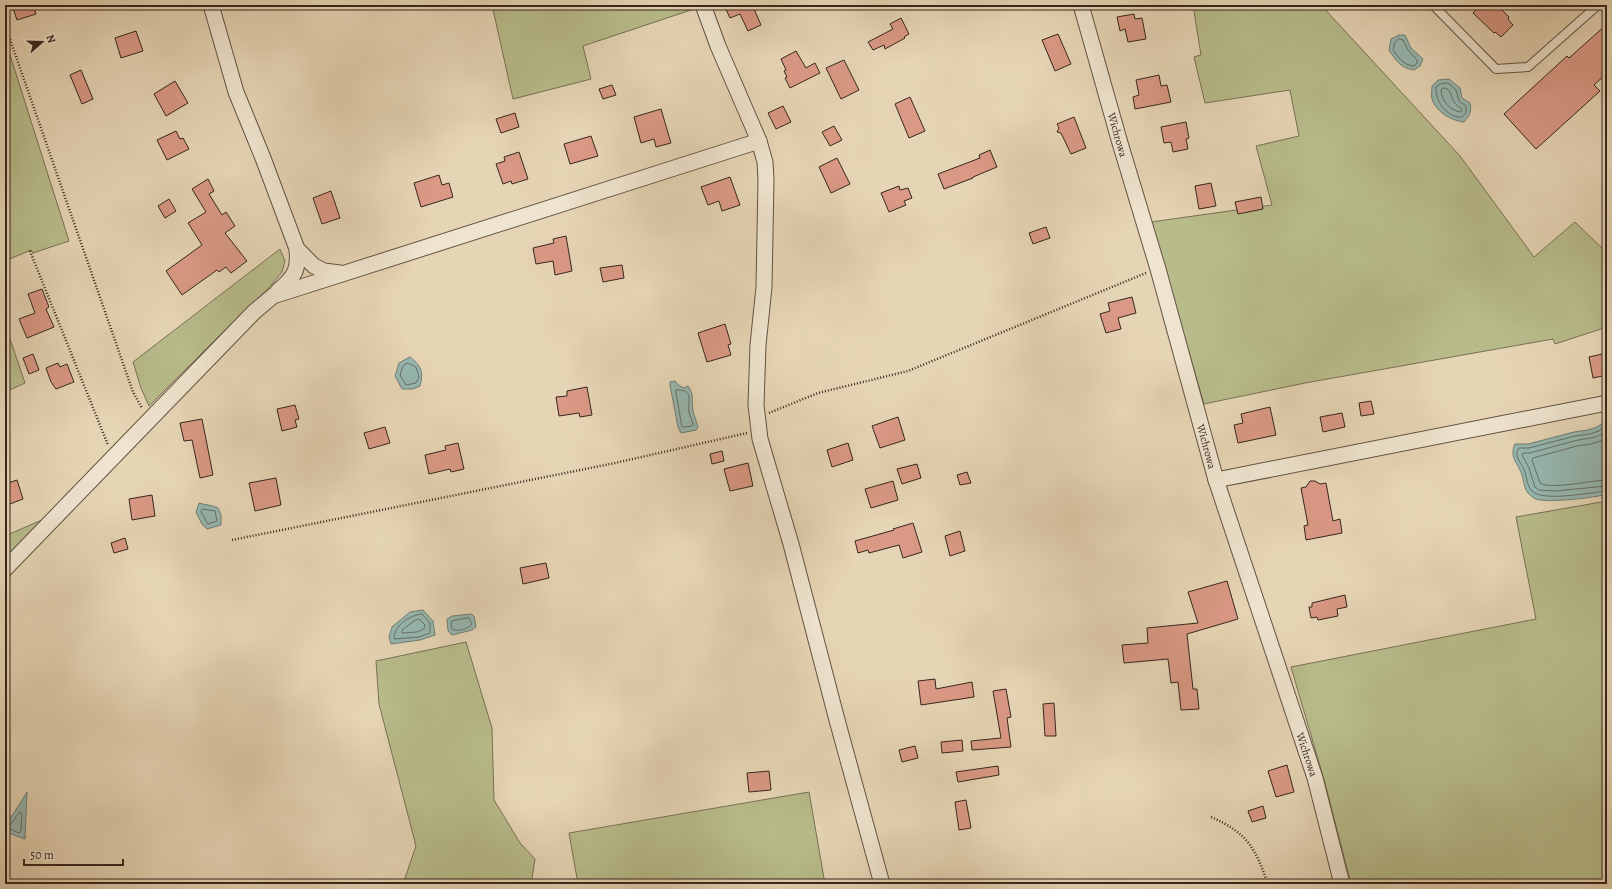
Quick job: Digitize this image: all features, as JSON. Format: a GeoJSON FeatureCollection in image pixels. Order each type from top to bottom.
{"type":"FeatureCollection","features":[{"type":"Feature","properties":{"kind":"street"},"geometry":{"type":"LineString","coordinates":[[5,569],[254,312],[292,278],[298,261],[297,249],[263,158],[236,92],[211,5]]}},
{"type":"Feature","properties":{"kind":"street"},"geometry":{"type":"LineString","coordinates":[[703,5],[718,46],[759,141],[765,162],[766,224],[764,287],[757,376],[756,405],[758,424],[770,474],[791,544],[882,884]]}},
{"type":"Feature","properties":{"kind":"street","name":"Wichrowa"},"geometry":{"type":"LineString","coordinates":[[1081,5],[1120,143],[1158,268],[1216,480],[1315,778],[1342,884]]}},
{"type":"Feature","properties":{"kind":"street"},"geometry":{"type":"LineString","coordinates":[[273,296],[759,141]]}},
{"type":"Feature","properties":{"kind":"street"},"geometry":{"type":"LineString","coordinates":[[297,249],[314,266],[324,271],[343,273]]}},
{"type":"Feature","properties":{"kind":"street"},"geometry":{"type":"LineString","coordinates":[[1216,480],[1607,404]]}},
{"type":"Feature","properties":{"kind":"lane"},"geometry":{"type":"LineString","coordinates":[[1435,7],[1496,68],[1528,67],[1598,5]]}},
{"type":"Feature","properties":{"kind":"path"},"geometry":{"type":"LineString","coordinates":[[5,25],[133,392],[142,408],[152,418]]}},
{"type":"Feature","properties":{"kind":"path"},"geometry":{"type":"LineString","coordinates":[[30,251],[113,459]]}},
{"type":"Feature","properties":{"kind":"path"},"geometry":{"type":"LineString","coordinates":[[232,540],[607,464],[758,424],[818,393],[908,371],[1158,268]]}},
{"type":"Feature","properties":{"kind":"path"},"geometry":{"type":"LineString","coordinates":[[1211,817],[1225,823],[1240,833],[1257,855],[1268,884]]}},
{"type":"Feature","properties":{"kind":"green space"},"geometry":{"type":"Polygon","coordinates":[[[492,5],[696,5],[697,8],[583,46],[591,79],[513,99],[492,5]]]}},
{"type":"Feature","properties":{"kind":"green space"},"geometry":{"type":"Polygon","coordinates":[[[1193,5],[1321,5],[1460,156],[1534,257],[1575,222],[1607,253],[1607,327],[1555,344],[1553,339],[1305,383],[1204,404],[1151,222],[1272,205],[1256,146],[1299,136],[1290,90],[1205,103],[1194,57],[1201,55],[1193,5]]]}},
{"type":"Feature","properties":{"kind":"green space"},"geometry":{"type":"Polygon","coordinates":[[[5,39],[69,241],[33,253],[31,250],[5,261],[5,39]]]}},
{"type":"Feature","properties":{"kind":"green space"},"geometry":{"type":"Polygon","coordinates":[[[280,249],[285,261],[282,272],[267,290],[149,406],[141,388],[133,362],[280,249]]]}},
{"type":"Feature","properties":{"kind":"green space"},"geometry":{"type":"Polygon","coordinates":[[[5,324],[25,383],[5,392],[5,324]]]}},
{"type":"Feature","properties":{"kind":"green space"},"geometry":{"type":"Polygon","coordinates":[[[1607,501],[1607,884],[1351,884],[1325,783],[1291,667],[1536,619],[1516,517],[1607,501]]]}},
{"type":"Feature","properties":{"kind":"green space"},"geometry":{"type":"Polygon","coordinates":[[[44,519],[5,559],[5,536],[44,519]]]}},
{"type":"Feature","properties":{"kind":"green space"},"geometry":{"type":"Polygon","coordinates":[[[466,642],[492,728],[494,800],[520,843],[535,859],[531,884],[403,884],[416,846],[379,704],[376,661],[466,642]]]}},
{"type":"Feature","properties":{"kind":"green space"},"geometry":{"type":"Polygon","coordinates":[[[809,792],[825,884],[578,884],[569,833],[809,792]]]}},
{"type":"Feature","properties":{"kind":"water"},"geometry":{"type":"Polygon","coordinates":[[[1399,35],[1405,35],[1411,48],[1423,59],[1420,66],[1414,70],[1406,68],[1399,63],[1389,50],[1391,39],[1399,35]]]}},
{"type":"Feature","properties":{"kind":"water"},"geometry":{"type":"Polygon","coordinates":[[[1449,79],[1460,88],[1462,98],[1470,103],[1470,113],[1464,122],[1454,120],[1445,115],[1437,108],[1432,99],[1432,86],[1438,80],[1449,79]]]}},
{"type":"Feature","properties":{"kind":"water"},"geometry":{"type":"Polygon","coordinates":[[[410,357],[421,369],[422,376],[420,386],[413,389],[402,389],[395,376],[399,363],[410,357]]]}},
{"type":"Feature","properties":{"kind":"water"},"geometry":{"type":"Polygon","coordinates":[[[675,381],[678,385],[684,388],[688,386],[690,389],[693,411],[698,427],[696,430],[681,433],[678,427],[670,385],[670,382],[675,381]]]}},
{"type":"Feature","properties":{"kind":"water"},"geometry":{"type":"Polygon","coordinates":[[[1607,420],[1607,494],[1582,498],[1542,500],[1536,499],[1528,493],[1513,454],[1515,444],[1528,444],[1574,432],[1588,430],[1597,427],[1607,420]]]}},
{"type":"Feature","properties":{"kind":"water"},"geometry":{"type":"Polygon","coordinates":[[[199,503],[218,508],[221,515],[221,525],[207,529],[202,524],[196,512],[199,503]]]}},
{"type":"Feature","properties":{"kind":"water"},"geometry":{"type":"Polygon","coordinates":[[[423,610],[433,621],[435,635],[420,640],[391,644],[389,637],[392,627],[410,612],[423,610]]]}},
{"type":"Feature","properties":{"kind":"water"},"geometry":{"type":"Polygon","coordinates":[[[471,614],[474,616],[476,627],[472,630],[452,635],[448,631],[447,619],[452,616],[471,614]]]}},
{"type":"Feature","properties":{"kind":"water"},"geometry":{"type":"Polygon","coordinates":[[[27,792],[25,839],[5,832],[5,827],[27,792]]]}},
{"type":"Feature","properties":{"kind":"building"},"geometry":{"type":"Polygon","coordinates":[[[22,5],[33,5],[36,14],[17,20],[13,8],[22,5]]]}},
{"type":"Feature","properties":{"kind":"building"},"geometry":{"type":"Polygon","coordinates":[[[724,5],[762,5],[754,9],[761,25],[748,31],[740,14],[730,18],[724,5]]]}},
{"type":"Feature","properties":{"kind":"building"},"geometry":{"type":"Polygon","coordinates":[[[1481,5],[1497,5],[1509,17],[1508,19],[1513,25],[1501,37],[1495,32],[1494,33],[1473,13],[1481,5]]]}},
{"type":"Feature","properties":{"kind":"building"},"geometry":{"type":"Polygon","coordinates":[[[1134,14],[1135,19],[1142,18],[1146,39],[1128,42],[1125,29],[1120,31],[1117,17],[1134,14]]]}},
{"type":"Feature","properties":{"kind":"building"},"geometry":{"type":"Polygon","coordinates":[[[901,18],[909,34],[904,37],[905,38],[885,49],[884,45],[873,50],[868,42],[893,29],[890,24],[901,18]]]}},
{"type":"Feature","properties":{"kind":"building"},"geometry":{"type":"Polygon","coordinates":[[[1607,24],[1607,73],[1594,85],[1600,91],[1536,149],[1504,114],[1567,56],[1569,58],[1607,24]]]}},
{"type":"Feature","properties":{"kind":"building"},"geometry":{"type":"Polygon","coordinates":[[[136,31],[143,51],[121,58],[115,38],[136,31]]]}},
{"type":"Feature","properties":{"kind":"building"},"geometry":{"type":"Polygon","coordinates":[[[1058,34],[1071,64],[1055,71],[1042,40],[1058,34]]]}},
{"type":"Feature","properties":{"kind":"building"},"geometry":{"type":"Polygon","coordinates":[[[796,51],[806,68],[815,63],[820,73],[790,88],[785,78],[787,77],[784,71],[786,70],[781,59],[796,51]]]}},
{"type":"Feature","properties":{"kind":"building"},"geometry":{"type":"Polygon","coordinates":[[[844,60],[859,90],[841,99],[826,68],[844,60]]]}},
{"type":"Feature","properties":{"kind":"building"},"geometry":{"type":"Polygon","coordinates":[[[81,70],[93,99],[82,104],[70,75],[81,70]]]}},
{"type":"Feature","properties":{"kind":"building"},"geometry":{"type":"Polygon","coordinates":[[[1159,75],[1161,86],[1167,85],[1171,102],[1135,109],[1133,97],[1139,95],[1136,80],[1159,75]]]}},
{"type":"Feature","properties":{"kind":"building"},"geometry":{"type":"Polygon","coordinates":[[[175,81],[188,103],[166,116],[154,94],[175,81]]]}},
{"type":"Feature","properties":{"kind":"building"},"geometry":{"type":"Polygon","coordinates":[[[612,85],[616,95],[603,99],[599,89],[612,85]]]}},
{"type":"Feature","properties":{"kind":"building"},"geometry":{"type":"Polygon","coordinates":[[[910,97],[925,131],[909,138],[895,104],[910,97]]]}},
{"type":"Feature","properties":{"kind":"building"},"geometry":{"type":"Polygon","coordinates":[[[783,106],[791,122],[776,129],[768,113],[783,106]]]}},
{"type":"Feature","properties":{"kind":"building"},"geometry":{"type":"Polygon","coordinates":[[[661,109],[671,143],[656,147],[654,139],[641,143],[634,117],[661,109]]]}},
{"type":"Feature","properties":{"kind":"building"},"geometry":{"type":"Polygon","coordinates":[[[515,113],[519,127],[501,133],[496,119],[515,113]]]}},
{"type":"Feature","properties":{"kind":"building"},"geometry":{"type":"Polygon","coordinates":[[[1074,117],[1086,148],[1071,154],[1061,133],[1057,132],[1059,128],[1057,124],[1074,117]]]}},
{"type":"Feature","properties":{"kind":"building"},"geometry":{"type":"Polygon","coordinates":[[[1186,122],[1189,138],[1186,139],[1188,149],[1173,152],[1171,142],[1164,143],[1161,127],[1186,122]]]}},
{"type":"Feature","properties":{"kind":"building"},"geometry":{"type":"Polygon","coordinates":[[[834,126],[842,140],[830,146],[822,132],[834,126]]]}},
{"type":"Feature","properties":{"kind":"building"},"geometry":{"type":"Polygon","coordinates":[[[176,131],[180,139],[183,138],[189,149],[167,160],[157,140],[176,131]]]}},
{"type":"Feature","properties":{"kind":"building"},"geometry":{"type":"Polygon","coordinates":[[[591,136],[598,156],[570,164],[564,144],[591,136]]]}},
{"type":"Feature","properties":{"kind":"building"},"geometry":{"type":"Polygon","coordinates":[[[990,150],[997,167],[944,189],[938,174],[980,158],[979,155],[990,150]]]}},
{"type":"Feature","properties":{"kind":"building"},"geometry":{"type":"Polygon","coordinates":[[[519,152],[528,179],[512,184],[511,181],[503,184],[496,164],[505,161],[504,157],[519,152]]]}},
{"type":"Feature","properties":{"kind":"building"},"geometry":{"type":"Polygon","coordinates":[[[837,158],[850,184],[831,193],[819,167],[837,158]]]}},
{"type":"Feature","properties":{"kind":"building"},"geometry":{"type":"Polygon","coordinates":[[[439,175],[442,185],[449,183],[453,197],[421,207],[414,183],[439,175]]]}},
{"type":"Feature","properties":{"kind":"building"},"geometry":{"type":"Polygon","coordinates":[[[730,177],[740,205],[722,211],[719,201],[708,205],[701,187],[730,177]]]}},
{"type":"Feature","properties":{"kind":"building"},"geometry":{"type":"Polygon","coordinates":[[[208,179],[214,191],[209,194],[222,215],[226,212],[235,226],[225,233],[247,261],[231,273],[226,267],[219,272],[217,270],[182,295],[166,271],[202,245],[188,223],[206,212],[192,189],[208,179]]]}},
{"type":"Feature","properties":{"kind":"building"},"geometry":{"type":"Polygon","coordinates":[[[1211,183],[1216,206],[1199,209],[1195,186],[1211,183]]]}},
{"type":"Feature","properties":{"kind":"building"},"geometry":{"type":"Polygon","coordinates":[[[899,186],[900,190],[908,188],[912,198],[904,201],[906,205],[889,212],[881,193],[899,186]]]}},
{"type":"Feature","properties":{"kind":"building"},"geometry":{"type":"Polygon","coordinates":[[[331,191],[340,218],[322,224],[313,198],[331,191]]]}},
{"type":"Feature","properties":{"kind":"building"},"geometry":{"type":"Polygon","coordinates":[[[1261,197],[1263,209],[1238,214],[1235,202],[1261,197]]]}},
{"type":"Feature","properties":{"kind":"building"},"geometry":{"type":"Polygon","coordinates":[[[169,199],[176,211],[165,218],[158,206],[169,199]]]}},
{"type":"Feature","properties":{"kind":"building"},"geometry":{"type":"Polygon","coordinates":[[[1046,227],[1050,238],[1033,244],[1029,233],[1046,227]]]}},
{"type":"Feature","properties":{"kind":"building"},"geometry":{"type":"Polygon","coordinates":[[[566,236],[572,271],[555,275],[553,261],[536,264],[533,248],[554,243],[553,239],[566,236]]]}},
{"type":"Feature","properties":{"kind":"building"},"geometry":{"type":"Polygon","coordinates":[[[622,265],[624,278],[603,282],[600,268],[622,265]]]}},
{"type":"Feature","properties":{"kind":"building"},"geometry":{"type":"Polygon","coordinates":[[[42,289],[49,307],[46,309],[54,327],[27,338],[19,319],[35,313],[28,294],[42,289]]]}},
{"type":"Feature","properties":{"kind":"building"},"geometry":{"type":"Polygon","coordinates":[[[1132,297],[1136,313],[1118,318],[1121,329],[1106,333],[1100,314],[1110,311],[1108,303],[1132,297]]]}},
{"type":"Feature","properties":{"kind":"building"},"geometry":{"type":"Polygon","coordinates":[[[725,324],[731,344],[728,345],[731,355],[707,362],[698,333],[725,324]]]}},
{"type":"Feature","properties":{"kind":"building"},"geometry":{"type":"Polygon","coordinates":[[[1607,353],[1607,375],[1593,378],[1589,357],[1607,353]]]}},
{"type":"Feature","properties":{"kind":"building"},"geometry":{"type":"Polygon","coordinates":[[[33,354],[39,370],[29,374],[23,358],[33,354]]]}},
{"type":"Feature","properties":{"kind":"building"},"geometry":{"type":"Polygon","coordinates":[[[58,363],[60,367],[67,364],[74,382],[56,389],[51,382],[46,368],[58,363]]]}},
{"type":"Feature","properties":{"kind":"building"},"geometry":{"type":"Polygon","coordinates":[[[587,387],[592,415],[580,417],[579,413],[559,416],[556,397],[567,396],[567,391],[587,387]]]}},
{"type":"Feature","properties":{"kind":"building"},"geometry":{"type":"Polygon","coordinates":[[[1371,401],[1374,414],[1361,416],[1359,403],[1371,401]]]}},
{"type":"Feature","properties":{"kind":"building"},"geometry":{"type":"Polygon","coordinates":[[[295,405],[299,419],[295,420],[297,427],[282,431],[277,409],[295,405]]]}},
{"type":"Feature","properties":{"kind":"building"},"geometry":{"type":"Polygon","coordinates":[[[1270,407],[1276,435],[1238,443],[1234,425],[1243,423],[1241,414],[1270,407]]]}},
{"type":"Feature","properties":{"kind":"building"},"geometry":{"type":"Polygon","coordinates":[[[1342,413],[1345,427],[1323,432],[1320,417],[1342,413]]]}},
{"type":"Feature","properties":{"kind":"building"},"geometry":{"type":"Polygon","coordinates":[[[898,417],[905,440],[880,448],[872,426],[898,417]]]}},
{"type":"Feature","properties":{"kind":"building"},"geometry":{"type":"Polygon","coordinates":[[[202,419],[213,475],[200,478],[192,440],[184,441],[180,423],[202,419]]]}},
{"type":"Feature","properties":{"kind":"building"},"geometry":{"type":"Polygon","coordinates":[[[385,427],[390,443],[369,449],[364,433],[385,427]]]}},
{"type":"Feature","properties":{"kind":"building"},"geometry":{"type":"Polygon","coordinates":[[[458,443],[464,469],[451,472],[450,469],[429,474],[425,455],[446,450],[445,446],[458,443]]]}},
{"type":"Feature","properties":{"kind":"building"},"geometry":{"type":"Polygon","coordinates":[[[848,443],[853,460],[832,467],[827,450],[848,443]]]}},
{"type":"Feature","properties":{"kind":"building"},"geometry":{"type":"Polygon","coordinates":[[[722,451],[724,461],[712,464],[710,454],[722,451]]]}},
{"type":"Feature","properties":{"kind":"building"},"geometry":{"type":"Polygon","coordinates":[[[748,463],[753,486],[730,491],[724,469],[748,463]]]}},
{"type":"Feature","properties":{"kind":"building"},"geometry":{"type":"Polygon","coordinates":[[[917,464],[921,478],[902,484],[897,469],[917,464]]]}},
{"type":"Feature","properties":{"kind":"building"},"geometry":{"type":"Polygon","coordinates":[[[967,472],[971,483],[960,485],[957,475],[967,472]]]}},
{"type":"Feature","properties":{"kind":"building"},"geometry":{"type":"Polygon","coordinates":[[[276,478],[281,505],[255,511],[249,483],[276,478]]]}},
{"type":"Feature","properties":{"kind":"building"},"geometry":{"type":"Polygon","coordinates":[[[17,480],[23,499],[5,506],[5,484],[17,480]]]}},
{"type":"Feature","properties":{"kind":"building"},"geometry":{"type":"Polygon","coordinates":[[[893,481],[898,500],[871,508],[865,489],[893,481]]]}},
{"type":"Feature","properties":{"kind":"building"},"geometry":{"type":"Polygon","coordinates":[[[1310,481],[1315,481],[1320,484],[1326,483],[1333,521],[1340,519],[1342,533],[1306,540],[1304,526],[1308,525],[1301,488],[1306,487],[1310,481]]]}},
{"type":"Feature","properties":{"kind":"building"},"geometry":{"type":"Polygon","coordinates":[[[152,495],[155,516],[132,520],[129,499],[152,495]]]}},
{"type":"Feature","properties":{"kind":"building"},"geometry":{"type":"Polygon","coordinates":[[[913,523],[922,552],[903,558],[899,545],[869,553],[868,550],[858,553],[855,541],[913,523]]]}},
{"type":"Feature","properties":{"kind":"building"},"geometry":{"type":"Polygon","coordinates":[[[960,531],[965,551],[950,556],[945,536],[960,531]]]}},
{"type":"Feature","properties":{"kind":"building"},"geometry":{"type":"Polygon","coordinates":[[[125,538],[128,549],[114,553],[111,543],[125,538]]]}},
{"type":"Feature","properties":{"kind":"building"},"geometry":{"type":"Polygon","coordinates":[[[546,563],[549,578],[523,584],[520,568],[546,563]]]}},
{"type":"Feature","properties":{"kind":"building"},"geometry":{"type":"Polygon","coordinates":[[[1227,581],[1238,619],[1187,634],[1193,689],[1197,689],[1199,709],[1181,710],[1178,682],[1171,683],[1168,659],[1124,663],[1122,645],[1148,643],[1147,628],[1198,623],[1188,592],[1227,581]]]}},
{"type":"Feature","properties":{"kind":"building"},"geometry":{"type":"Polygon","coordinates":[[[1345,595],[1347,607],[1337,609],[1338,616],[1318,620],[1317,617],[1311,618],[1309,607],[1312,607],[1312,603],[1345,595]]]}},
{"type":"Feature","properties":{"kind":"building"},"geometry":{"type":"Polygon","coordinates":[[[935,679],[936,689],[972,682],[974,697],[921,705],[918,681],[935,679]]]}},
{"type":"Feature","properties":{"kind":"building"},"geometry":{"type":"Polygon","coordinates":[[[1006,689],[1011,717],[1007,718],[1011,747],[972,750],[971,741],[1001,738],[993,691],[1006,689]]]}},
{"type":"Feature","properties":{"kind":"building"},"geometry":{"type":"Polygon","coordinates":[[[1054,703],[1056,736],[1045,736],[1043,704],[1054,703]]]}},
{"type":"Feature","properties":{"kind":"building"},"geometry":{"type":"Polygon","coordinates":[[[962,740],[963,751],[942,753],[941,742],[962,740]]]}},
{"type":"Feature","properties":{"kind":"building"},"geometry":{"type":"Polygon","coordinates":[[[915,746],[918,758],[902,762],[899,750],[915,746]]]}},
{"type":"Feature","properties":{"kind":"building"},"geometry":{"type":"Polygon","coordinates":[[[1287,765],[1294,792],[1276,797],[1268,771],[1287,765]]]}},
{"type":"Feature","properties":{"kind":"building"},"geometry":{"type":"Polygon","coordinates":[[[998,766],[999,775],[958,782],[956,772],[998,766]]]}},
{"type":"Feature","properties":{"kind":"building"},"geometry":{"type":"Polygon","coordinates":[[[769,771],[771,790],[749,792],[747,773],[769,771]]]}},
{"type":"Feature","properties":{"kind":"building"},"geometry":{"type":"Polygon","coordinates":[[[966,800],[971,828],[959,830],[955,802],[966,800]]]}},
{"type":"Feature","properties":{"kind":"building"},"geometry":{"type":"Polygon","coordinates":[[[1263,806],[1266,818],[1252,822],[1248,811],[1263,806]]]}}]}
